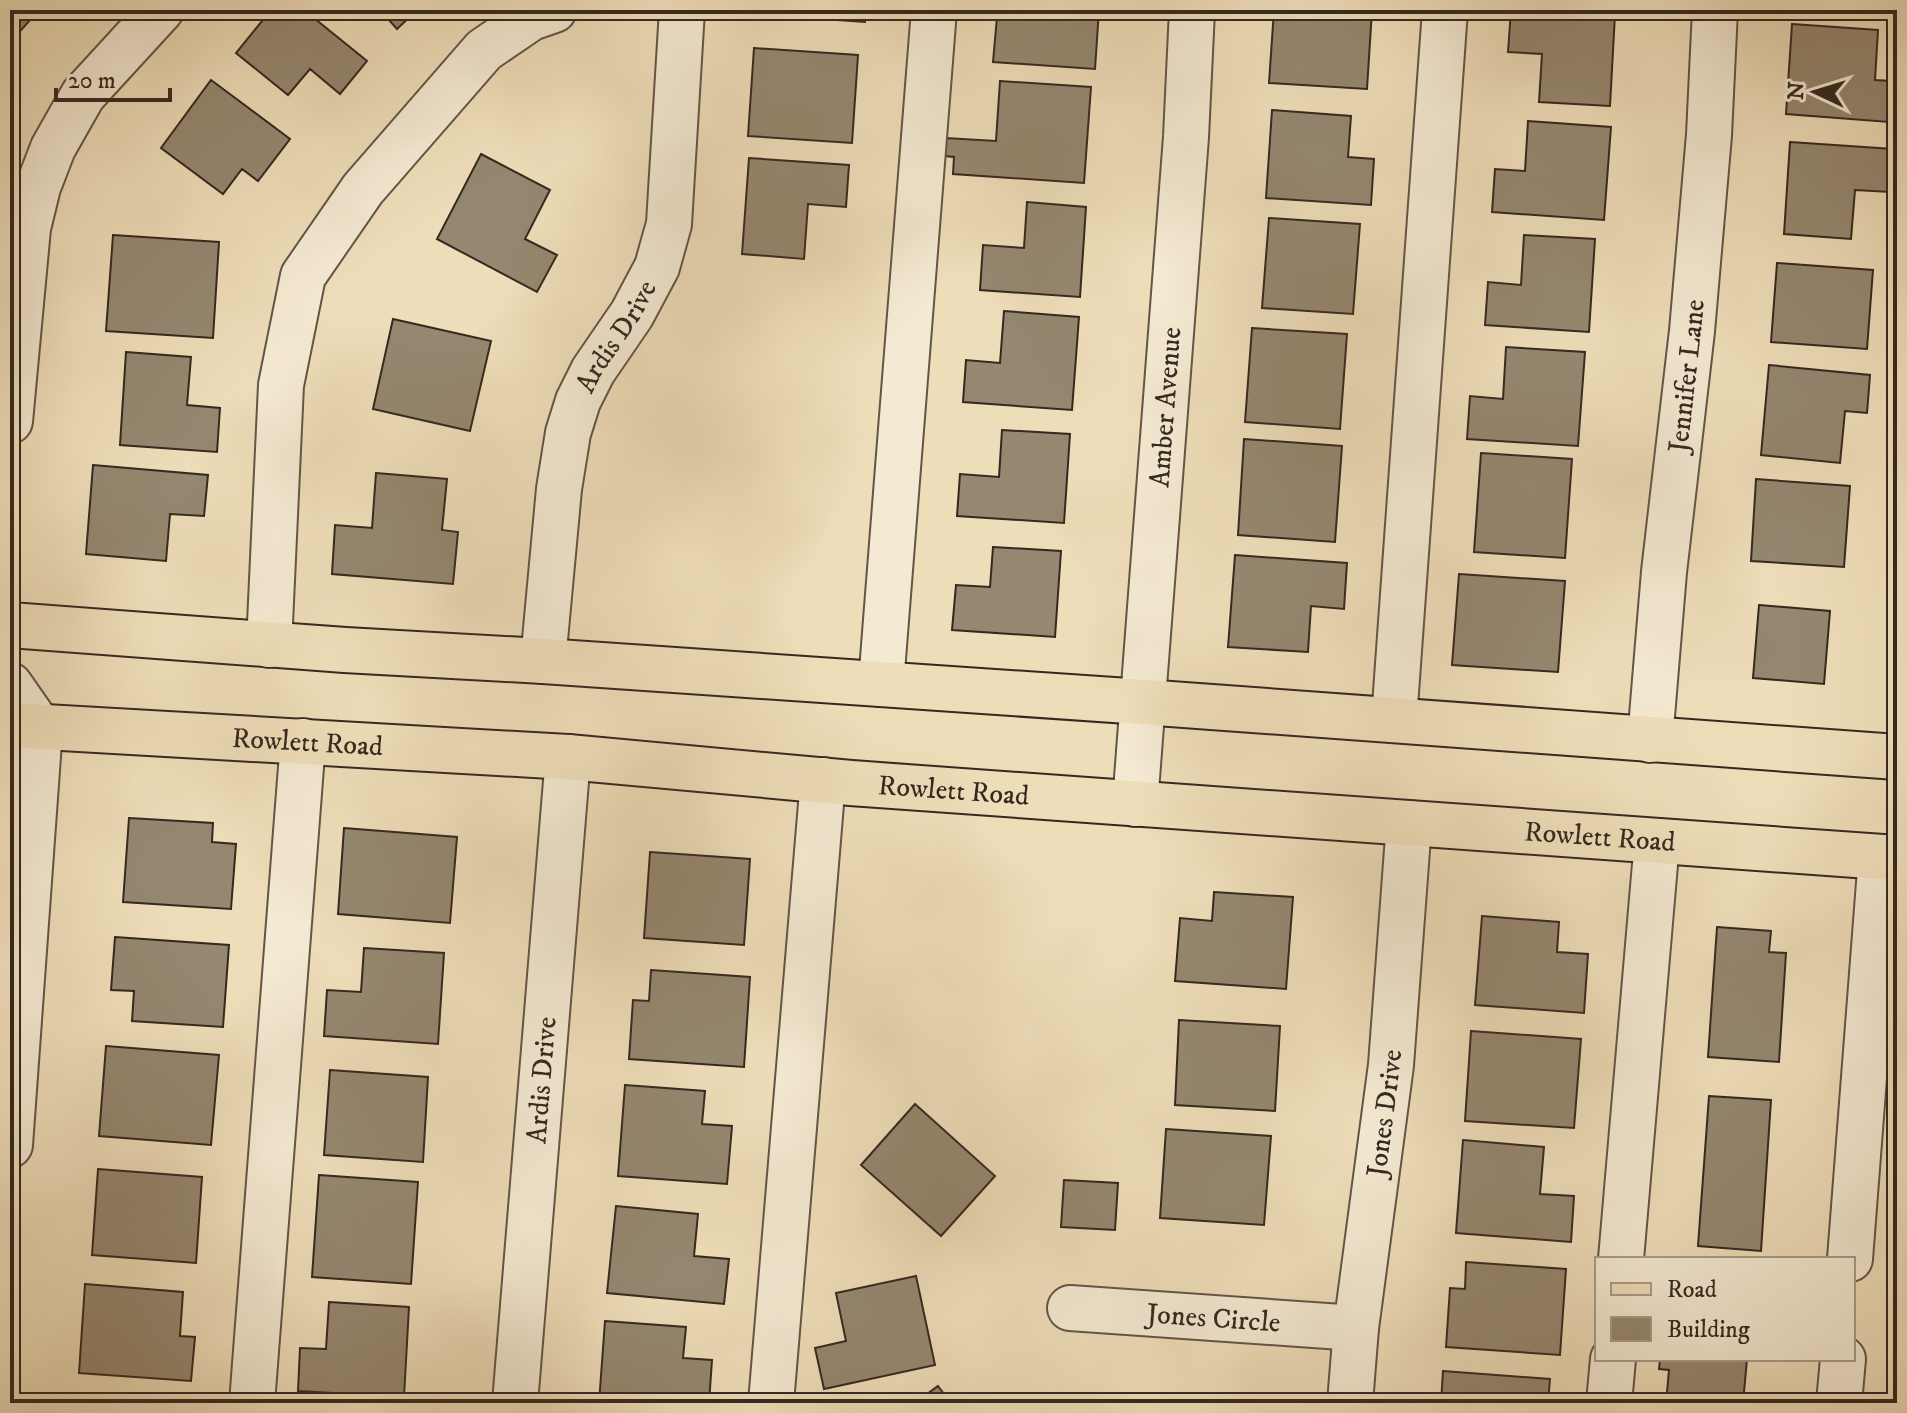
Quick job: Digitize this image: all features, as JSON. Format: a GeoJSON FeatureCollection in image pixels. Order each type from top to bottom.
{"type":"FeatureCollection","features":[{"type":"Feature","properties":{"kind":"main road"},"geometry":{"type":"LineString","coordinates":[[10,625],[1897,757]]}},
{"type":"Feature","properties":{"kind":"main road","name":"Rowlett Road"},"geometry":{"type":"LineString","coordinates":[[25,726],[568,757],[1135,804],[1889,857]]}},
{"type":"Feature","properties":{"kind":"street"},"geometry":{"type":"LineString","coordinates":[[10,421],[28,228],[25,180],[53,148],[83,95],[161,10]]}},
{"type":"Feature","properties":{"kind":"street"},"geometry":{"type":"LineString","coordinates":[[269,645],[281,385],[303,276],[363,189],[484,50],[531,18],[554,10]]}},
{"type":"Feature","properties":{"kind":"street","name":"Ardis Drive"},"geometry":{"type":"LineString","coordinates":[[543,661],[559,489],[568,433],[578,401],[593,371],[632,314],[657,267],[669,224],[682,10]]}},
{"type":"Feature","properties":{"kind":"street"},"geometry":{"type":"LineString","coordinates":[[881,684],[934,10]]}},
{"type":"Feature","properties":{"kind":"street","name":"Amber Avenue"},"geometry":{"type":"LineString","coordinates":[[1135,804],[1186,137],[1192,10]]}},
{"type":"Feature","properties":{"kind":"street"},"geometry":{"type":"LineString","coordinates":[[1394,720],[1445,10]]}},
{"type":"Feature","properties":{"kind":"street","name":"Jennifer Lane"},"geometry":{"type":"LineString","coordinates":[[1650,740],[1664,572],[1692,331],[1709,135],[1715,10]]}},
{"type":"Feature","properties":{"kind":"street"},"geometry":{"type":"LineString","coordinates":[[10,685],[25,726],[10,1145]]}},
{"type":"Feature","properties":{"kind":"street"},"geometry":{"type":"LineString","coordinates":[[252,1403],[303,741]]}},
{"type":"Feature","properties":{"kind":"street","name":"Ardis Drive"},"geometry":{"type":"LineString","coordinates":[[515,1403],[568,757]]}},
{"type":"Feature","properties":{"kind":"street"},"geometry":{"type":"LineString","coordinates":[[771,1403],[823,780]]}},
{"type":"Feature","properties":{"kind":"street","name":"Jones Drive"},"geometry":{"type":"LineString","coordinates":[[1350,1403],[1356,1328],[1391,1065],[1409,823]]}},
{"type":"Feature","properties":{"kind":"street"},"geometry":{"type":"LineString","coordinates":[[1621,1257],[1657,841]]}},
{"type":"Feature","properties":{"kind":"street"},"geometry":{"type":"LineString","coordinates":[[1850,1257],[1889,857]]}},
{"type":"Feature","properties":{"kind":"street","name":"Jones Circle"},"geometry":{"type":"LineString","coordinates":[[1070,1308],[1356,1328]]}},
{"type":"Feature","properties":{"kind":"street"},"geometry":{"type":"LineString","coordinates":[[1609,1403],[1613,1361]]}},
{"type":"Feature","properties":{"kind":"street"},"geometry":{"type":"LineString","coordinates":[[1839,1403],[1843,1361]]}},
{"type":"Feature","properties":{"kind":"building"},"geometry":{"type":"Polygon","coordinates":[[[10,10],[39,10],[14,38],[10,34],[10,10]]]}},
{"type":"Feature","properties":{"kind":"building"},"geometry":{"type":"Polygon","coordinates":[[[271,10],[304,10],[367,61],[340,94],[310,69],[288,95],[236,53],[271,10]]]}},
{"type":"Feature","properties":{"kind":"building"},"geometry":{"type":"Polygon","coordinates":[[[380,10],[417,10],[397,29],[380,10]]]}},
{"type":"Feature","properties":{"kind":"building"},"geometry":{"type":"Polygon","coordinates":[[[764,10],[866,10],[865,22],[764,15],[764,10]]]}},
{"type":"Feature","properties":{"kind":"building"},"geometry":{"type":"Polygon","coordinates":[[[1012,10],[1099,10],[1095,69],[993,62],[997,17],[1012,18],[1012,10]]]}},
{"type":"Feature","properties":{"kind":"building"},"geometry":{"type":"Polygon","coordinates":[[[1274,10],[1372,10],[1367,89],[1269,83],[1274,10]]]}},
{"type":"Feature","properties":{"kind":"building"},"geometry":{"type":"Polygon","coordinates":[[[1511,10],[1615,14],[1610,106],[1539,102],[1542,54],[1508,52],[1511,10]]]}},
{"type":"Feature","properties":{"kind":"building"},"geometry":{"type":"Polygon","coordinates":[[[1792,24],[1878,30],[1875,80],[1892,81],[1889,122],[1786,114],[1792,24]]]}},
{"type":"Feature","properties":{"kind":"building"},"geometry":{"type":"Polygon","coordinates":[[[754,48],[858,55],[852,143],[748,136],[754,48]]]}},
{"type":"Feature","properties":{"kind":"building"},"geometry":{"type":"Polygon","coordinates":[[[211,80],[290,139],[258,181],[242,169],[223,194],[161,148],[211,80]]]}},
{"type":"Feature","properties":{"kind":"building"},"geometry":{"type":"Polygon","coordinates":[[[1000,81],[1091,87],[1084,183],[953,174],[954,157],[945,156],[946,138],[996,141],[1000,81]]]}},
{"type":"Feature","properties":{"kind":"building"},"geometry":{"type":"Polygon","coordinates":[[[1272,110],[1351,116],[1348,157],[1374,159],[1371,205],[1266,198],[1272,110]]]}},
{"type":"Feature","properties":{"kind":"building"},"geometry":{"type":"Polygon","coordinates":[[[1528,121],[1611,127],[1604,220],[1492,212],[1495,169],[1525,171],[1528,121]]]}},
{"type":"Feature","properties":{"kind":"building"},"geometry":{"type":"Polygon","coordinates":[[[1790,142],[1893,149],[1890,192],[1855,190],[1851,239],[1784,234],[1790,142]]]}},
{"type":"Feature","properties":{"kind":"building"},"geometry":{"type":"Polygon","coordinates":[[[481,154],[550,190],[525,239],[557,255],[537,292],[437,239],[481,154]]]}},
{"type":"Feature","properties":{"kind":"building"},"geometry":{"type":"Polygon","coordinates":[[[749,158],[849,165],[846,207],[808,204],[804,259],[742,254],[749,158]]]}},
{"type":"Feature","properties":{"kind":"building"},"geometry":{"type":"Polygon","coordinates":[[[1027,202],[1086,207],[1080,297],[980,290],[983,245],[1024,248],[1027,202]]]}},
{"type":"Feature","properties":{"kind":"building"},"geometry":{"type":"Polygon","coordinates":[[[1269,218],[1360,224],[1353,314],[1262,308],[1269,218]]]}},
{"type":"Feature","properties":{"kind":"building"},"geometry":{"type":"Polygon","coordinates":[[[113,235],[219,242],[213,338],[106,331],[113,235]]]}},
{"type":"Feature","properties":{"kind":"building"},"geometry":{"type":"Polygon","coordinates":[[[1524,235],[1595,239],[1589,332],[1485,325],[1488,282],[1521,285],[1524,235]]]}},
{"type":"Feature","properties":{"kind":"building"},"geometry":{"type":"Polygon","coordinates":[[[1777,263],[1873,270],[1867,349],[1771,342],[1777,263]]]}},
{"type":"Feature","properties":{"kind":"building"},"geometry":{"type":"Polygon","coordinates":[[[1004,311],[1079,317],[1072,410],[963,402],[966,360],[1000,363],[1004,311]]]}},
{"type":"Feature","properties":{"kind":"building"},"geometry":{"type":"Polygon","coordinates":[[[393,319],[491,341],[470,431],[373,409],[393,319]]]}},
{"type":"Feature","properties":{"kind":"building"},"geometry":{"type":"Polygon","coordinates":[[[1252,328],[1347,334],[1340,429],[1245,422],[1252,328]]]}},
{"type":"Feature","properties":{"kind":"building"},"geometry":{"type":"Polygon","coordinates":[[[1506,347],[1585,352],[1578,446],[1467,439],[1470,396],[1503,399],[1506,347]]]}},
{"type":"Feature","properties":{"kind":"building"},"geometry":{"type":"Polygon","coordinates":[[[126,352],[191,357],[187,405],[220,408],[217,452],[120,445],[126,352]]]}},
{"type":"Feature","properties":{"kind":"building"},"geometry":{"type":"Polygon","coordinates":[[[1769,365],[1870,375],[1867,413],[1845,411],[1840,463],[1761,455],[1769,365]]]}},
{"type":"Feature","properties":{"kind":"building"},"geometry":{"type":"Polygon","coordinates":[[[1002,430],[1070,434],[1064,523],[957,516],[960,474],[999,477],[1002,430]]]}},
{"type":"Feature","properties":{"kind":"building"},"geometry":{"type":"Polygon","coordinates":[[[1244,439],[1342,446],[1335,542],[1238,535],[1244,439]]]}},
{"type":"Feature","properties":{"kind":"building"},"geometry":{"type":"Polygon","coordinates":[[[1481,453],[1572,459],[1565,558],[1474,552],[1481,453]]]}},
{"type":"Feature","properties":{"kind":"building"},"geometry":{"type":"Polygon","coordinates":[[[93,465],[208,475],[204,516],[170,514],[166,561],[86,554],[93,465]]]}},
{"type":"Feature","properties":{"kind":"building"},"geometry":{"type":"Polygon","coordinates":[[[376,473],[447,479],[442,530],[458,532],[453,584],[332,574],[335,525],[372,528],[376,473]]]}},
{"type":"Feature","properties":{"kind":"building"},"geometry":{"type":"Polygon","coordinates":[[[1756,479],[1850,486],[1844,567],[1751,561],[1756,479]]]}},
{"type":"Feature","properties":{"kind":"building"},"geometry":{"type":"Polygon","coordinates":[[[993,547],[1061,551],[1055,637],[952,630],[956,585],[990,587],[993,547]]]}},
{"type":"Feature","properties":{"kind":"building"},"geometry":{"type":"Polygon","coordinates":[[[1235,555],[1347,563],[1344,609],[1311,606],[1308,652],[1228,647],[1235,555]]]}},
{"type":"Feature","properties":{"kind":"building"},"geometry":{"type":"Polygon","coordinates":[[[1459,574],[1565,581],[1558,672],[1452,665],[1459,574]]]}},
{"type":"Feature","properties":{"kind":"building"},"geometry":{"type":"Polygon","coordinates":[[[1759,605],[1830,611],[1824,684],[1753,678],[1759,605]]]}},
{"type":"Feature","properties":{"kind":"building"},"geometry":{"type":"Polygon","coordinates":[[[129,818],[213,823],[212,842],[236,844],[231,909],[123,902],[129,818]]]}},
{"type":"Feature","properties":{"kind":"building"},"geometry":{"type":"Polygon","coordinates":[[[344,828],[457,837],[450,923],[338,914],[344,828]]]}},
{"type":"Feature","properties":{"kind":"building"},"geometry":{"type":"Polygon","coordinates":[[[650,852],[750,859],[744,945],[644,938],[650,852]]]}},
{"type":"Feature","properties":{"kind":"building"},"geometry":{"type":"Polygon","coordinates":[[[1214,892],[1293,897],[1286,989],[1175,981],[1180,918],[1212,921],[1214,892]]]}},
{"type":"Feature","properties":{"kind":"building"},"geometry":{"type":"Polygon","coordinates":[[[1482,916],[1559,922],[1557,952],[1588,954],[1584,1013],[1475,1005],[1482,916]]]}},
{"type":"Feature","properties":{"kind":"building"},"geometry":{"type":"Polygon","coordinates":[[[1717,927],[1771,931],[1769,952],[1786,953],[1779,1062],[1708,1057],[1717,927]]]}},
{"type":"Feature","properties":{"kind":"building"},"geometry":{"type":"Polygon","coordinates":[[[115,937],[229,945],[223,1027],[132,1021],[134,991],[111,990],[115,937]]]}},
{"type":"Feature","properties":{"kind":"building"},"geometry":{"type":"Polygon","coordinates":[[[364,948],[444,953],[438,1044],[324,1036],[327,990],[361,992],[364,948]]]}},
{"type":"Feature","properties":{"kind":"building"},"geometry":{"type":"Polygon","coordinates":[[[651,970],[750,977],[744,1067],[629,1059],[633,1000],[649,1001],[651,970]]]}},
{"type":"Feature","properties":{"kind":"building"},"geometry":{"type":"Polygon","coordinates":[[[1179,1020],[1280,1026],[1275,1111],[1175,1105],[1179,1020]]]}},
{"type":"Feature","properties":{"kind":"building"},"geometry":{"type":"Polygon","coordinates":[[[1471,1031],[1581,1039],[1574,1128],[1465,1121],[1471,1031]]]}},
{"type":"Feature","properties":{"kind":"building"},"geometry":{"type":"Polygon","coordinates":[[[106,1046],[219,1055],[211,1145],[99,1136],[106,1046]]]}},
{"type":"Feature","properties":{"kind":"building"},"geometry":{"type":"Polygon","coordinates":[[[330,1070],[428,1077],[423,1162],[324,1155],[330,1070]]]}},
{"type":"Feature","properties":{"kind":"building"},"geometry":{"type":"Polygon","coordinates":[[[625,1085],[705,1091],[702,1124],[732,1126],[727,1184],[618,1176],[625,1085]]]}},
{"type":"Feature","properties":{"kind":"building"},"geometry":{"type":"Polygon","coordinates":[[[1709,1096],[1771,1100],[1761,1251],[1698,1246],[1709,1096]]]}},
{"type":"Feature","properties":{"kind":"building"},"geometry":{"type":"Polygon","coordinates":[[[915,1104],[995,1176],[941,1236],[861,1165],[915,1104]]]}},
{"type":"Feature","properties":{"kind":"building"},"geometry":{"type":"Polygon","coordinates":[[[1166,1129],[1271,1136],[1264,1225],[1160,1218],[1166,1129]]]}},
{"type":"Feature","properties":{"kind":"building"},"geometry":{"type":"Polygon","coordinates":[[[1463,1140],[1544,1147],[1540,1194],[1574,1196],[1571,1242],[1456,1233],[1463,1140]]]}},
{"type":"Feature","properties":{"kind":"building"},"geometry":{"type":"Polygon","coordinates":[[[98,1169],[202,1177],[196,1263],[92,1255],[98,1169]]]}},
{"type":"Feature","properties":{"kind":"building"},"geometry":{"type":"Polygon","coordinates":[[[319,1175],[418,1182],[411,1284],[312,1277],[319,1175]]]}},
{"type":"Feature","properties":{"kind":"building"},"geometry":{"type":"Polygon","coordinates":[[[1064,1180],[1118,1183],[1115,1230],[1061,1227],[1064,1180]]]}},
{"type":"Feature","properties":{"kind":"building"},"geometry":{"type":"Polygon","coordinates":[[[616,1206],[698,1214],[694,1256],[729,1259],[724,1304],[607,1293],[616,1206]]]}},
{"type":"Feature","properties":{"kind":"building"},"geometry":{"type":"Polygon","coordinates":[[[1466,1262],[1566,1269],[1560,1355],[1446,1347],[1450,1288],[1465,1289],[1466,1262]]]}},
{"type":"Feature","properties":{"kind":"building"},"geometry":{"type":"Polygon","coordinates":[[[916,1276],[935,1365],[824,1389],[815,1348],[846,1341],[836,1293],[916,1276]]]}},
{"type":"Feature","properties":{"kind":"building"},"geometry":{"type":"Polygon","coordinates":[[[85,1284],[183,1292],[180,1336],[195,1337],[191,1381],[79,1373],[85,1284]]]}},
{"type":"Feature","properties":{"kind":"building"},"geometry":{"type":"Polygon","coordinates":[[[329,1302],[409,1307],[404,1397],[298,1391],[300,1348],[326,1349],[329,1302]]]}},
{"type":"Feature","properties":{"kind":"building"},"geometry":{"type":"Polygon","coordinates":[[[605,1321],[686,1327],[683,1358],[712,1360],[709,1403],[599,1403],[605,1321]]]}},
{"type":"Feature","properties":{"kind":"building"},"geometry":{"type":"Polygon","coordinates":[[[1660,1361],[1747,1361],[1743,1403],[1666,1403],[1669,1370],[1659,1369],[1660,1361]]]}},
{"type":"Feature","properties":{"kind":"building"},"geometry":{"type":"Polygon","coordinates":[[[1443,1371],[1550,1379],[1548,1403],[1441,1403],[1443,1371]]]}},
{"type":"Feature","properties":{"kind":"building"},"geometry":{"type":"Polygon","coordinates":[[[938,1386],[951,1403],[915,1403],[938,1386]]]}}]}
